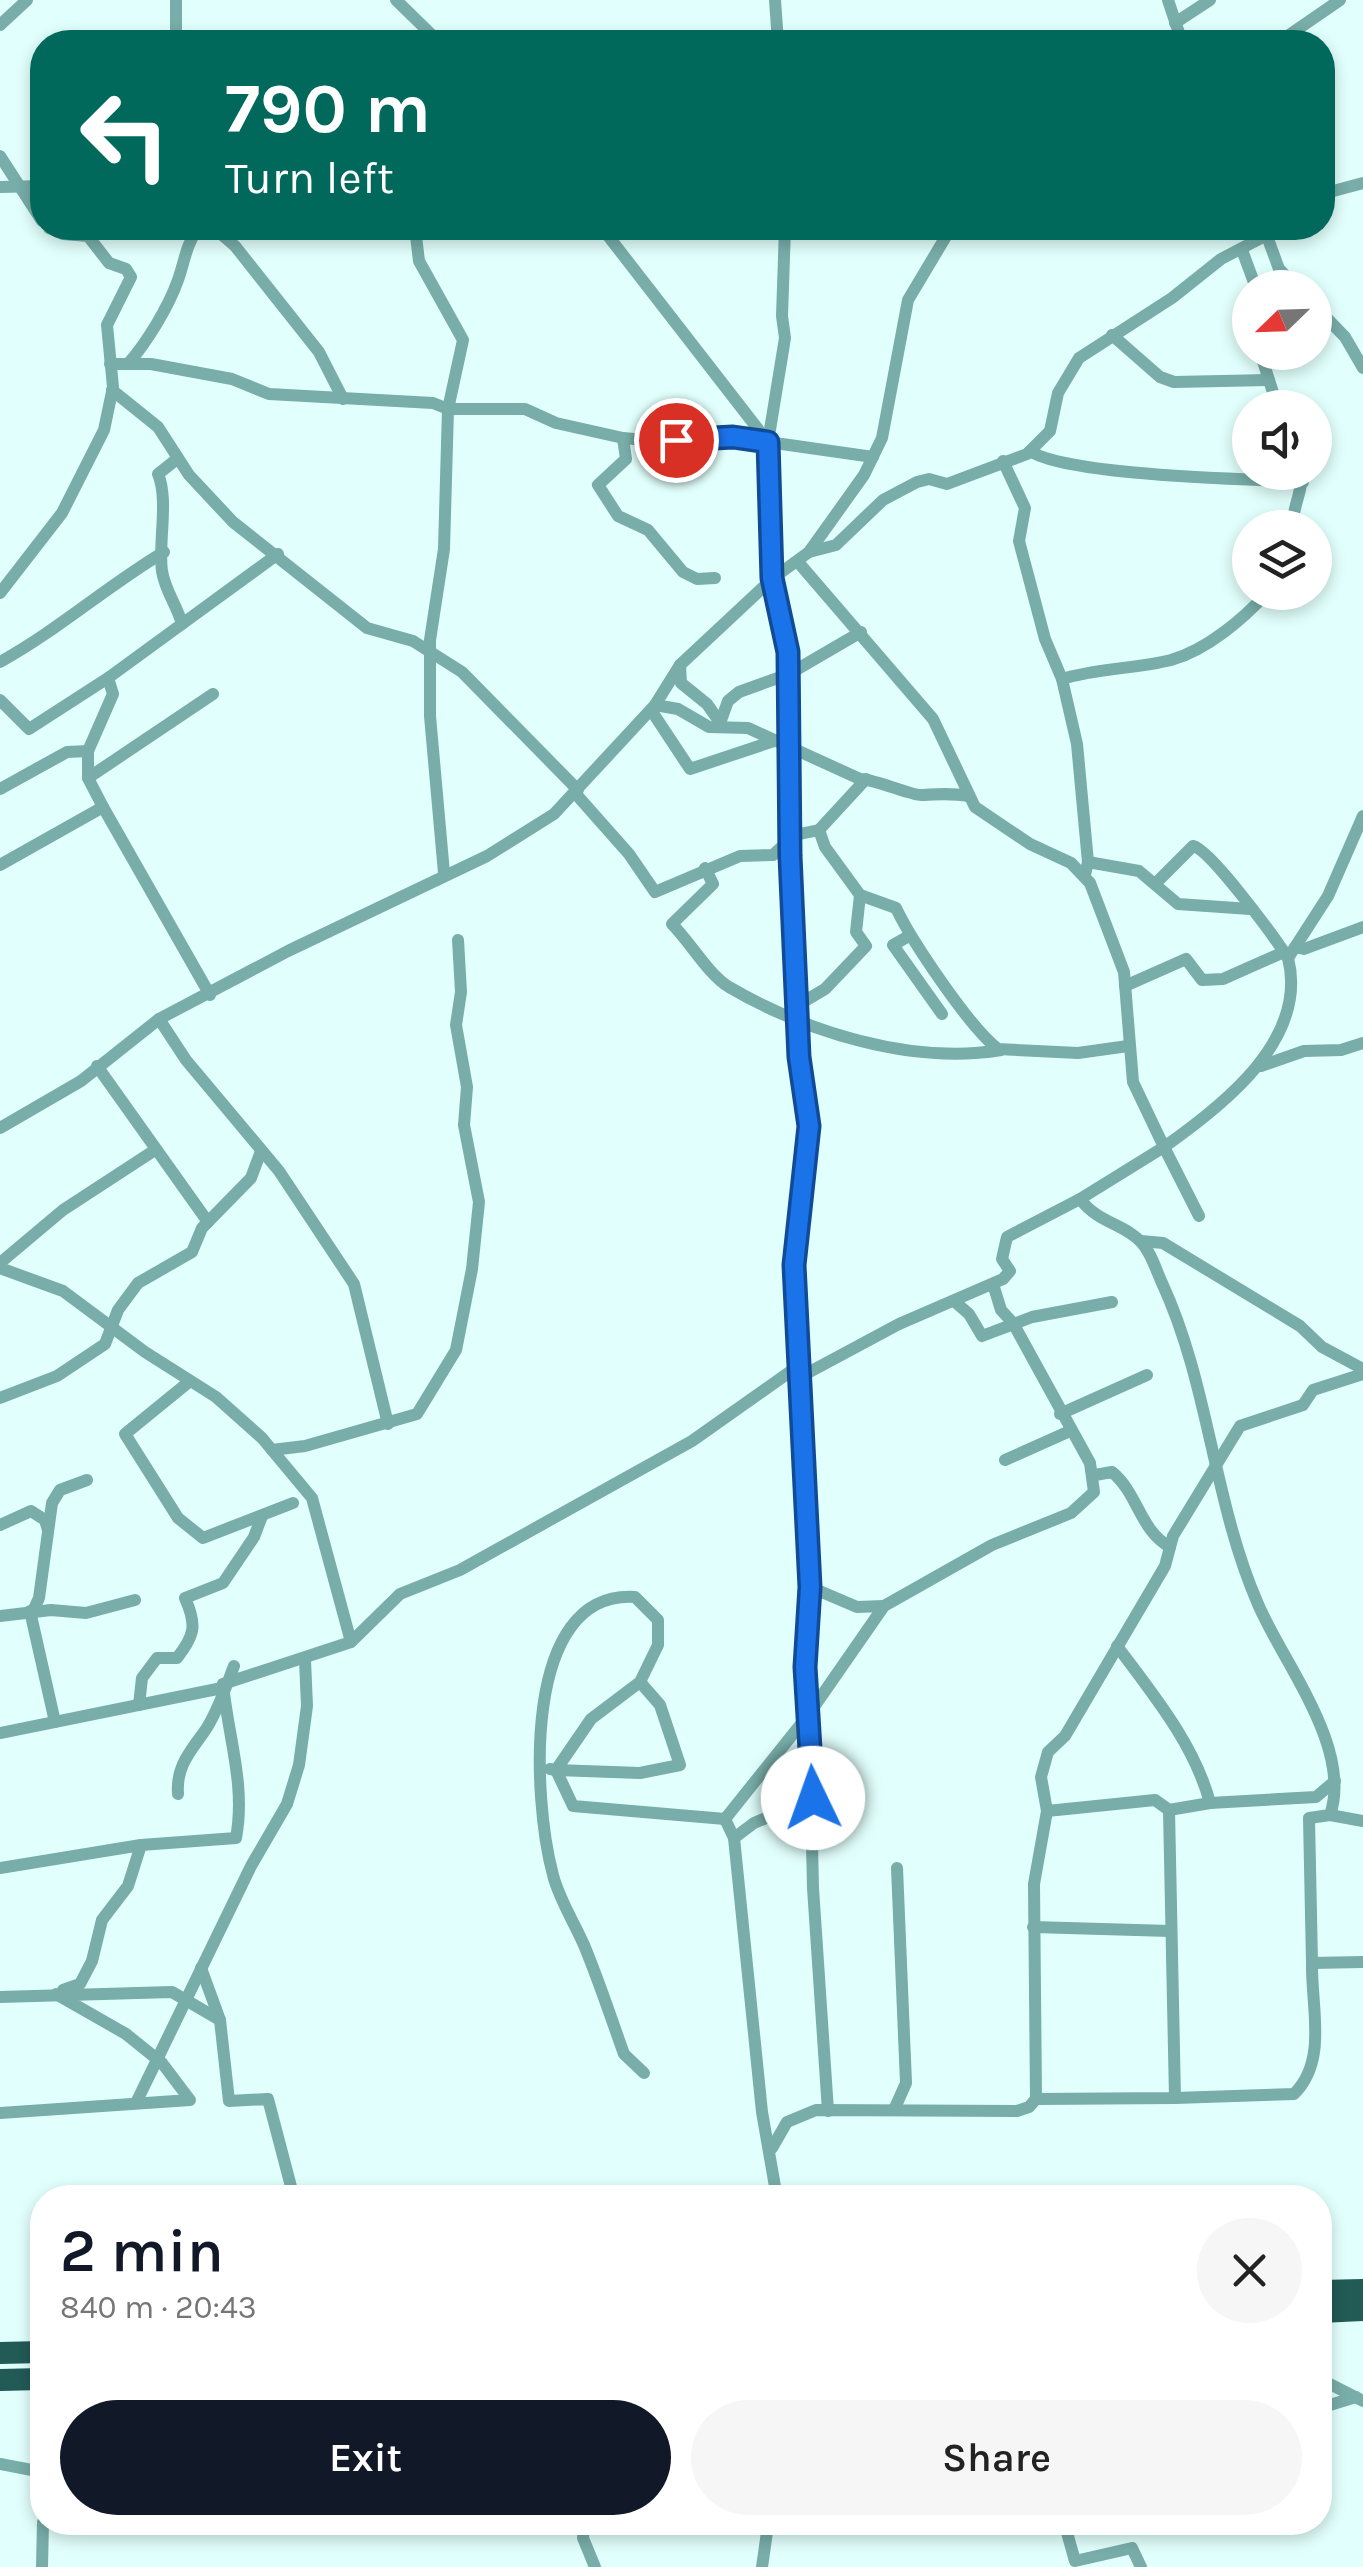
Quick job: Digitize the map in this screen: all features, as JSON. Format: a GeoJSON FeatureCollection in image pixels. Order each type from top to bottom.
{"type":"FeatureCollection","features":[{"type":"Feature","properties":{"kind":"highway"},"geometry":{"type":"LineString","coordinates":[[1332,2291],[1363,2290]]}},
{"type":"Feature","properties":{"kind":"highway"},"geometry":{"type":"LineString","coordinates":[[1332,2311],[1363,2310]]}},
{"type":"Feature","properties":{"kind":"highway"},"geometry":{"type":"LineString","coordinates":[[0,2353],[30,2352]]}},
{"type":"Feature","properties":{"kind":"highway"},"geometry":{"type":"LineString","coordinates":[[0,2380],[30,2379]]}},
{"type":"Feature","properties":{"kind":"street"},"geometry":{"type":"LineString","coordinates":[[0,24],[27,0]]}},
{"type":"Feature","properties":{"kind":"street"},"geometry":{"type":"LineString","coordinates":[[176,0],[176,30]]}},
{"type":"Feature","properties":{"kind":"street"},"geometry":{"type":"LineString","coordinates":[[396,0],[427,30]]}},
{"type":"Feature","properties":{"kind":"street"},"geometry":{"type":"LineString","coordinates":[[776,0],[777,30]]}},
{"type":"Feature","properties":{"kind":"street"},"geometry":{"type":"LineString","coordinates":[[1168,0],[1178,30]]}},
{"type":"Feature","properties":{"kind":"street"},"geometry":{"type":"LineString","coordinates":[[1176,23],[1210,0]]}},
{"type":"Feature","properties":{"kind":"street"},"geometry":{"type":"LineString","coordinates":[[1296,30],[1340,0]]}},
{"type":"Feature","properties":{"kind":"street"},"geometry":{"type":"LineString","coordinates":[[0,156],[30,198]]}},
{"type":"Feature","properties":{"kind":"street"},"geometry":{"type":"LineString","coordinates":[[1335,191],[1363,183]]}},
{"type":"Feature","properties":{"kind":"street"},"geometry":{"type":"LineString","coordinates":[[0,187],[30,187]]}},
{"type":"Feature","properties":{"kind":"street"},"geometry":{"type":"LineString","coordinates":[[0,593],[62,513],[104,430],[113,388],[106,325],[132,277],[126,270],[109,264],[91,240]]}},
{"type":"Feature","properties":{"kind":"street"},"geometry":{"type":"LineString","coordinates":[[113,388],[178,280],[189,240]]}},
{"type":"Feature","properties":{"kind":"street"},"geometry":{"type":"LineString","coordinates":[[229,240],[319,352],[343,399]]}},
{"type":"Feature","properties":{"kind":"street"},"geometry":{"type":"LineString","coordinates":[[417,240],[420,262],[463,340],[448,408],[444,549],[432,653],[430,716],[444,873]]}},
{"type":"Feature","properties":{"kind":"street"},"geometry":{"type":"LineString","coordinates":[[611,240],[768,442]]}},
{"type":"Feature","properties":{"kind":"street"},"geometry":{"type":"LineString","coordinates":[[785,240],[782,316],[786,338],[768,442],[772,578],[789,674],[783,742],[798,1012],[809,1126],[794,1265],[810,1587],[805,1667],[813,1798],[813,1888],[828,2111]]}},
{"type":"Feature","properties":{"kind":"street"},"geometry":{"type":"LineString","coordinates":[[803,557],[873,458],[882,438],[905,308],[921,272],[943,240]]}},
{"type":"Feature","properties":{"kind":"street"},"geometry":{"type":"LineString","coordinates":[[0,1128],[81,1081],[160,1019],[288,950],[344,928],[444,873],[487,856],[542,823],[653,707],[680,665],[772,578],[803,557],[836,545],[883,500],[917,482],[929,479],[946,484],[1030,451],[1050,431],[1058,393],[1079,358],[1172,298],[1221,259],[1256,240]]}},
{"type":"Feature","properties":{"kind":"street"},"geometry":{"type":"LineString","coordinates":[[1268,240],[1280,270]]}},
{"type":"Feature","properties":{"kind":"street"},"geometry":{"type":"LineString","coordinates":[[1242,250],[1249,270]]}},
{"type":"Feature","properties":{"kind":"street"},"geometry":{"type":"LineString","coordinates":[[1332,323],[1345,336],[1363,368]]}},
{"type":"Feature","properties":{"kind":"street"},"geometry":{"type":"LineString","coordinates":[[1112,336],[1160,377],[1174,382],[1268,380]]}},
{"type":"Feature","properties":{"kind":"street"},"geometry":{"type":"LineString","coordinates":[[110,364],[129,362],[232,380],[269,394],[433,403],[448,408],[525,409],[556,423],[624,438],[656,441],[733,437],[873,458]]}},
{"type":"Feature","properties":{"kind":"street"},"geometry":{"type":"LineString","coordinates":[[1265,370],[1272,390]]}},
{"type":"Feature","properties":{"kind":"street"},"geometry":{"type":"LineString","coordinates":[[113,388],[158,427],[177,458],[234,522],[278,554],[300,577],[367,628],[402,637],[432,653],[494,700],[629,854],[652,892],[748,854],[773,855],[790,838],[819,830],[866,779]]}},
{"type":"Feature","properties":{"kind":"street"},"geometry":{"type":"LineString","coordinates":[[624,438],[626,459],[598,480],[608,500],[623,520],[648,530],[683,572],[697,579],[715,578]]}},
{"type":"Feature","properties":{"kind":"street"},"geometry":{"type":"LineString","coordinates":[[1030,451],[1051,460],[1162,474],[1232,476]]}},
{"type":"Feature","properties":{"kind":"street"},"geometry":{"type":"LineString","coordinates":[[177,458],[158,474],[164,487],[160,516],[166,589],[182,624]]}},
{"type":"Feature","properties":{"kind":"street"},"geometry":{"type":"LineString","coordinates":[[1003,461],[1025,508],[1019,541],[1044,640],[1062,679],[1078,751],[1086,868],[1124,972],[1133,1082],[1199,1216]]}},
{"type":"Feature","properties":{"kind":"street"},"geometry":{"type":"LineString","coordinates":[[0,662],[46,637],[120,578],[164,552]]}},
{"type":"Feature","properties":{"kind":"street"},"geometry":{"type":"LineString","coordinates":[[0,700],[29,730],[108,678],[278,554]]}},
{"type":"Feature","properties":{"kind":"street"},"geometry":{"type":"LineString","coordinates":[[803,557],[944,735],[969,796],[986,818],[1071,863],[1086,868],[1139,871],[1178,904],[1250,910]]}},
{"type":"Feature","properties":{"kind":"street"},"geometry":{"type":"LineString","coordinates":[[1062,679],[1093,670],[1182,656],[1208,643],[1247,610]]}},
{"type":"Feature","properties":{"kind":"street"},"geometry":{"type":"LineString","coordinates":[[719,723],[730,699],[739,692],[789,674],[860,632]]}},
{"type":"Feature","properties":{"kind":"street"},"geometry":{"type":"LineString","coordinates":[[680,665],[681,683],[707,704],[719,723]]}},
{"type":"Feature","properties":{"kind":"street"},"geometry":{"type":"LineString","coordinates":[[108,678],[113,694],[88,751],[88,778],[210,995]]}},
{"type":"Feature","properties":{"kind":"street"},"geometry":{"type":"LineString","coordinates":[[88,778],[213,694]]}},
{"type":"Feature","properties":{"kind":"street"},"geometry":{"type":"LineString","coordinates":[[653,707],[678,709],[704,725],[719,723],[748,728],[866,779],[924,796],[938,791],[969,796]]}},
{"type":"Feature","properties":{"kind":"street"},"geometry":{"type":"LineString","coordinates":[[653,707],[690,769],[783,742]]}},
{"type":"Feature","properties":{"kind":"street"},"geometry":{"type":"LineString","coordinates":[[0,789],[66,752],[88,751]]}},
{"type":"Feature","properties":{"kind":"street"},"geometry":{"type":"LineString","coordinates":[[0,864],[103,807]]}},
{"type":"Feature","properties":{"kind":"street"},"geometry":{"type":"LineString","coordinates":[[1289,952],[1328,896],[1363,816]]}},
{"type":"Feature","properties":{"kind":"street"},"geometry":{"type":"LineString","coordinates":[[819,830],[825,848],[860,894],[896,908],[909,936],[979,1030],[1001,1050]]}},
{"type":"Feature","properties":{"kind":"street"},"geometry":{"type":"LineString","coordinates":[[0,1733],[223,1686],[351,1642],[400,1594],[460,1570],[692,1441],[802,1370],[993,1284],[1010,1271],[1002,1259],[1007,1237],[1080,1200],[1215,1112],[1261,1066],[1283,1016],[1292,970],[1289,952],[1200,847],[1193,846],[1155,884]]}},
{"type":"Feature","properties":{"kind":"street"},"geometry":{"type":"LineString","coordinates":[[705,868],[713,884],[672,924],[725,985],[898,1052],[934,1056],[1001,1050],[1078,1053],[1128,1046]]}},
{"type":"Feature","properties":{"kind":"street"},"geometry":{"type":"LineString","coordinates":[[798,1012],[866,946],[856,932],[860,894]]}},
{"type":"Feature","properties":{"kind":"street"},"geometry":{"type":"LineString","coordinates":[[1126,986],[1186,959],[1202,980],[1223,979],[1363,927]]}},
{"type":"Feature","properties":{"kind":"street"},"geometry":{"type":"LineString","coordinates":[[909,936],[893,945],[942,1014]]}},
{"type":"Feature","properties":{"kind":"street"},"geometry":{"type":"LineString","coordinates":[[272,1450],[305,1446],[417,1414],[456,1350],[472,1269],[479,1202],[464,1125],[466,1088],[456,1025],[461,992],[458,940]]}},
{"type":"Feature","properties":{"kind":"street"},"geometry":{"type":"LineString","coordinates":[[160,1019],[186,1060],[280,1171],[354,1284],[388,1424]]}},
{"type":"Feature","properties":{"kind":"street"},"geometry":{"type":"LineString","coordinates":[[1261,1066],[1304,1052],[1341,1050],[1363,1042]]}},
{"type":"Feature","properties":{"kind":"street"},"geometry":{"type":"LineString","coordinates":[[96,1066],[208,1222]]}},
{"type":"Feature","properties":{"kind":"street"},"geometry":{"type":"LineString","coordinates":[[156,1150],[63,1210],[0,1265],[63,1290],[216,1397],[272,1450],[312,1498],[351,1642]]}},
{"type":"Feature","properties":{"kind":"street"},"geometry":{"type":"LineString","coordinates":[[0,1398],[75,1365],[104,1344],[138,1284],[192,1252],[208,1222],[251,1178],[261,1151]]}},
{"type":"Feature","properties":{"kind":"street"},"geometry":{"type":"LineString","coordinates":[[1080,1200],[1098,1219],[1141,1240],[1163,1243],[1300,1326],[1322,1348],[1363,1372]]}},
{"type":"Feature","properties":{"kind":"street"},"geometry":{"type":"LineString","coordinates":[[1141,1240],[1188,1351],[1216,1465],[1257,1603],[1306,1694],[1335,1781],[1330,1815]]}},
{"type":"Feature","properties":{"kind":"street"},"geometry":{"type":"LineString","coordinates":[[725,1819],[809,1714],[884,1606],[992,1545],[1072,1512],[1094,1492],[1095,1476],[1013,1323],[1001,1310],[993,1284]]}},
{"type":"Feature","properties":{"kind":"street"},"geometry":{"type":"LineString","coordinates":[[954,1301],[969,1314],[982,1336],[1013,1323],[1112,1302]]}},
{"type":"Feature","properties":{"kind":"street"},"geometry":{"type":"LineString","coordinates":[[772,2148],[787,2122],[816,2110],[1017,2111],[1029,2108],[1036,2099],[1034,1884],[1047,1811],[1041,1777],[1048,1752],[1065,1736],[1165,1566],[1170,1547],[1240,1426],[1303,1405],[1313,1390],[1363,1372]]}},
{"type":"Feature","properties":{"kind":"street"},"geometry":{"type":"LineString","coordinates":[[1060,1414],[1147,1374]]}},
{"type":"Feature","properties":{"kind":"street"},"geometry":{"type":"LineString","coordinates":[[190,1380],[125,1434],[178,1518],[203,1538],[293,1503]]}},
{"type":"Feature","properties":{"kind":"street"},"geometry":{"type":"LineString","coordinates":[[1005,1460],[1070,1431]]}},
{"type":"Feature","properties":{"kind":"street"},"geometry":{"type":"LineString","coordinates":[[1095,1476],[1112,1472],[1126,1483],[1154,1538],[1170,1547]]}},
{"type":"Feature","properties":{"kind":"street"},"geometry":{"type":"LineString","coordinates":[[0,1524],[31,1511],[60,1490],[87,1480]]}},
{"type":"Feature","properties":{"kind":"street"},"geometry":{"type":"LineString","coordinates":[[55,1722],[32,1611],[39,1598],[52,1502],[60,1490]]}},
{"type":"Feature","properties":{"kind":"street"},"geometry":{"type":"LineString","coordinates":[[31,1511],[46,1520],[48,1532]]}},
{"type":"Feature","properties":{"kind":"street"},"geometry":{"type":"LineString","coordinates":[[139,1705],[142,1678],[157,1658],[178,1658],[191,1640],[195,1620],[185,1598],[223,1583],[254,1537],[262,1516]]}},
{"type":"Feature","properties":{"kind":"street"},"geometry":{"type":"LineString","coordinates":[[810,1587],[857,1607],[884,1606]]}},
{"type":"Feature","properties":{"kind":"street"},"geometry":{"type":"LineString","coordinates":[[549,1769],[591,1719],[640,1682],[658,1645],[658,1620],[634,1596],[609,1595],[581,1612],[564,1631],[543,1706],[549,1769],[546,1846],[554,1880],[624,2054],[644,2073]]}},
{"type":"Feature","properties":{"kind":"street"},"geometry":{"type":"LineString","coordinates":[[0,1616],[32,1611],[86,1613],[135,1600]]}},
{"type":"Feature","properties":{"kind":"street"},"geometry":{"type":"LineString","coordinates":[[1117,1646],[1162,1706],[1206,1784],[1210,1803]]}},
{"type":"Feature","properties":{"kind":"street"},"geometry":{"type":"LineString","coordinates":[[136,2103],[287,1804],[299,1765],[307,1706],[305,1660]]}},
{"type":"Feature","properties":{"kind":"street"},"geometry":{"type":"LineString","coordinates":[[178,1794],[176,1775],[190,1747],[206,1729],[234,1666]]}},
{"type":"Feature","properties":{"kind":"street"},"geometry":{"type":"LineString","coordinates":[[549,1769],[640,1773],[680,1766],[660,1704],[640,1682]]}},
{"type":"Feature","properties":{"kind":"street"},"geometry":{"type":"LineString","coordinates":[[0,1868],[141,1845],[236,1838],[238,1760],[229,1743],[223,1686]]}},
{"type":"Feature","properties":{"kind":"street"},"geometry":{"type":"LineString","coordinates":[[549,1769],[573,1806],[725,1819]]}},
{"type":"Feature","properties":{"kind":"street"},"geometry":{"type":"LineString","coordinates":[[1047,1811],[1155,1800],[1169,1810],[1210,1803],[1316,1796],[1335,1781]]}},
{"type":"Feature","properties":{"kind":"street"},"geometry":{"type":"LineString","coordinates":[[734,1838],[754,1823],[813,1798]]}},
{"type":"Feature","properties":{"kind":"street"},"geometry":{"type":"LineString","coordinates":[[1169,1810],[1176,2098]]}},
{"type":"Feature","properties":{"kind":"street"},"geometry":{"type":"LineString","coordinates":[[1036,2099],[1294,2094],[1304,2084],[1315,2059],[1309,1818],[1330,1815],[1363,1822]]}},
{"type":"Feature","properties":{"kind":"street"},"geometry":{"type":"LineString","coordinates":[[725,1819],[734,1838],[762,2112],[772,2148],[776,2185]]}},
{"type":"Feature","properties":{"kind":"street"},"geometry":{"type":"LineString","coordinates":[[56,1994],[80,1984],[92,1961],[102,1920],[128,1886],[141,1845]]}},
{"type":"Feature","properties":{"kind":"street"},"geometry":{"type":"LineString","coordinates":[[894,2110],[906,2083],[897,1868]]}},
{"type":"Feature","properties":{"kind":"street"},"geometry":{"type":"LineString","coordinates":[[1033,1927],[1170,1931]]}},
{"type":"Feature","properties":{"kind":"street"},"geometry":{"type":"LineString","coordinates":[[1312,1963],[1363,1962]]}},
{"type":"Feature","properties":{"kind":"street"},"geometry":{"type":"LineString","coordinates":[[201,1968],[220,2020],[229,2101],[268,2099],[291,2185]]}},
{"type":"Feature","properties":{"kind":"street"},"geometry":{"type":"LineString","coordinates":[[0,1996],[172,1992],[220,2020]]}},
{"type":"Feature","properties":{"kind":"street"},"geometry":{"type":"LineString","coordinates":[[0,2113],[190,2100],[157,2059],[126,2034],[56,1994]]}},
{"type":"Feature","properties":{"kind":"street"},"geometry":{"type":"LineString","coordinates":[[1332,2385],[1360,2399]]}},
{"type":"Feature","properties":{"kind":"street"},"geometry":{"type":"LineString","coordinates":[[1332,2405],[1360,2399]]}},
{"type":"Feature","properties":{"kind":"street"},"geometry":{"type":"LineString","coordinates":[[0,2464],[30,2470]]}},
{"type":"Feature","properties":{"kind":"street"},"geometry":{"type":"LineString","coordinates":[[42,2567],[43,2535]]}},
{"type":"Feature","properties":{"kind":"street"},"geometry":{"type":"LineString","coordinates":[[583,2535],[595,2567]]}},
{"type":"Feature","properties":{"kind":"street"},"geometry":{"type":"LineString","coordinates":[[762,2567],[767,2535]]}},
{"type":"Feature","properties":{"kind":"street"},"geometry":{"type":"LineString","coordinates":[[1068,2535],[1076,2564],[1132,2548],[1141,2567]]}},
{"type":"Feature","properties":{"kind":"route"},"geometry":{"type":"LineString","coordinates":[[676,440],[733,437],[768,442],[772,578],[788,652],[790,856],[799,1057],[809,1126],[794,1265],[810,1587],[805,1667],[813,1798]]}}]}
